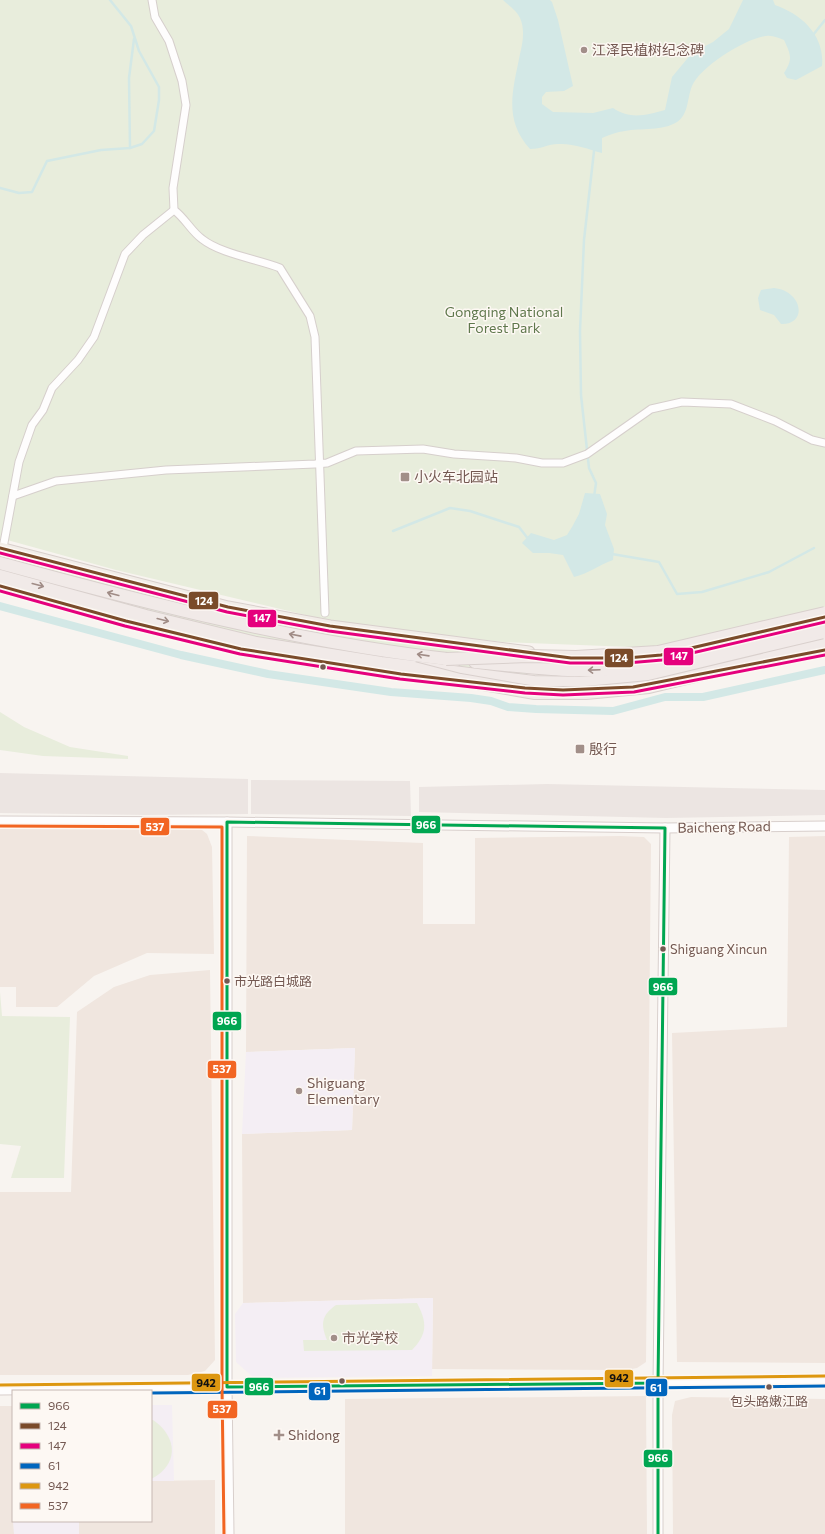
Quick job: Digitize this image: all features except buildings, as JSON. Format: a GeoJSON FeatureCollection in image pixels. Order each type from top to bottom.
{"type":"FeatureCollection","features":[{"type":"Feature","properties":{"kind":"highway"},"geometry":{"type":"LineString","coordinates":[[0,563],[132,599],[257,628],[350,646],[446,659],[554,670],[628,668],[691,659],[825,628]]}},
{"type":"Feature","properties":{"kind":"highway"},"geometry":{"type":"LineString","coordinates":[[0,576],[146,616],[256,643],[414,668],[534,682],[580,683],[622,680],[670,673],[825,639]]}},
{"type":"Feature","properties":{"kind":"highway"},"geometry":{"type":"LineString","coordinates":[[446,659],[528,656],[576,658],[658,652],[825,613]]}},
{"type":"Feature","properties":{"kind":"highway"},"geometry":{"type":"LineString","coordinates":[[414,668],[460,680],[535,693],[586,693],[649,687],[825,645]]}},
{"type":"Feature","properties":{"kind":"main road"},"geometry":{"type":"LineString","coordinates":[[2,548],[228,607],[330,626],[571,658],[627,658],[661,655],[825,617]]}},
{"type":"Feature","properties":{"kind":"main road"},"geometry":{"type":"LineString","coordinates":[[0,586],[126,621],[242,649],[401,674],[525,688],[563,690],[632,687],[825,650]]}},
{"type":"Feature","properties":{"kind":"street"},"geometry":{"type":"LineString","coordinates":[[152,0],[154,17],[170,41],[182,81],[186,105],[173,188],[174,210],[183,217],[202,239],[223,250],[280,268],[310,316],[315,337],[325,613]]}},
{"type":"Feature","properties":{"kind":"street"},"geometry":{"type":"LineString","coordinates":[[2,548],[19,462],[32,425],[43,410],[52,388],[78,360],[94,337],[106,311],[125,254],[142,235],[174,210]]}},
{"type":"Feature","properties":{"kind":"street"},"geometry":{"type":"LineString","coordinates":[[13,496],[56,481],[166,470],[320,464],[356,451],[423,450],[454,454],[516,458],[542,463],[563,463],[587,454],[651,409],[682,402],[731,404],[775,421],[812,440],[825,443]]}},
{"type":"Feature","properties":{"kind":"street","name":"Baicheng Road"},"geometry":{"type":"LineString","coordinates":[[0,821],[227,822],[665,828],[825,826]]}},
{"type":"Feature","properties":{"kind":"street"},"geometry":{"type":"LineString","coordinates":[[227,822],[227,1387],[229,1534]]}},
{"type":"Feature","properties":{"kind":"street"},"geometry":{"type":"LineString","coordinates":[[658,1534],[658,1383],[665,828]]}},
{"type":"Feature","properties":{"kind":"street"},"geometry":{"type":"LineString","coordinates":[[0,1390],[825,1381]]}},
{"type":"Feature","properties":{"kind":"shaded area"},"geometry":{"type":"Polygon","coordinates":[[[503,0],[550,0],[552,2],[558,20],[573,86],[564,91],[546,92],[542,97],[542,104],[553,112],[593,113],[613,108],[626,114],[639,115],[665,110],[672,77],[692,53],[713,42],[729,29],[743,0],[773,0],[775,5],[794,14],[802,20],[815,35],[820,45],[822,66],[796,80],[787,78],[784,73],[789,64],[790,57],[784,40],[771,36],[757,38],[724,55],[704,70],[692,86],[684,115],[681,119],[671,125],[659,128],[622,131],[602,138],[602,153],[569,144],[554,144],[530,149],[516,127],[512,104],[523,40],[523,27],[519,15],[503,0]]]}},
{"type":"Feature","properties":{"kind":"shaded area"},"geometry":{"type":"Polygon","coordinates":[[[774,288],[784,290],[796,301],[798,314],[790,323],[781,324],[774,315],[760,310],[758,298],[761,290],[774,288]]]}},
{"type":"Feature","properties":{"kind":"shaded area"},"geometry":{"type":"Polygon","coordinates":[[[585,493],[600,494],[607,514],[605,525],[614,549],[613,560],[584,574],[574,577],[563,555],[533,553],[522,543],[531,533],[554,540],[567,535],[579,514],[585,493]]]}},
{"type":"Feature","properties":{"kind":"shaded area"},"geometry":{"type":"Polygon","coordinates":[[[0,773],[248,779],[248,814],[146,815],[0,813],[0,773]]]}},
{"type":"Feature","properties":{"kind":"shaded area"},"geometry":{"type":"Polygon","coordinates":[[[251,780],[410,781],[411,816],[251,814],[251,780]]]}},
{"type":"Feature","properties":{"kind":"shaded area"},"geometry":{"type":"Polygon","coordinates":[[[547,784],[825,790],[825,815],[666,818],[419,812],[419,787],[547,784]]]}},
{"type":"Feature","properties":{"kind":"shaded area"},"geometry":{"type":"Polygon","coordinates":[[[197,826],[207,834],[212,847],[214,954],[147,953],[94,976],[57,1007],[16,1007],[16,987],[0,987],[0,827],[197,826]]]}},
{"type":"Feature","properties":{"kind":"shaded area"},"geometry":{"type":"Polygon","coordinates":[[[247,836],[423,843],[423,924],[475,924],[475,838],[620,836],[644,837],[651,844],[646,1362],[637,1368],[626,1370],[432,1369],[433,1298],[243,1303],[242,1134],[352,1130],[355,1048],[246,1052],[247,836]]]}},
{"type":"Feature","properties":{"kind":"shaded area"},"geometry":{"type":"Polygon","coordinates":[[[825,836],[825,1363],[677,1362],[672,1033],[787,1027],[789,837],[825,836]]]}},
{"type":"Feature","properties":{"kind":"shaded area"},"geometry":{"type":"Polygon","coordinates":[[[210,970],[215,1360],[205,1371],[188,1375],[0,1375],[0,1192],[71,1192],[77,1012],[114,987],[150,975],[210,970]]]}},
{"type":"Feature","properties":{"kind":"shaded area","name":"Shiguang Elementary"},"geometry":{"type":"Polygon","coordinates":[[[355,1048],[352,1130],[242,1134],[246,1052],[355,1048]]]}},
{"type":"Feature","properties":{"kind":"shaded area","name":"市光学校"},"geometry":{"type":"Polygon","coordinates":[[[433,1298],[432,1376],[254,1378],[236,1362],[235,1314],[243,1303],[433,1298]]]}},
{"type":"Feature","properties":{"kind":"shaded area"},"geometry":{"type":"Polygon","coordinates":[[[646,1396],[647,1534],[345,1534],[345,1399],[646,1396]]]}},
{"type":"Feature","properties":{"kind":"shaded area"},"geometry":{"type":"Polygon","coordinates":[[[691,1397],[825,1399],[825,1534],[673,1534],[672,1415],[675,1401],[691,1397]]]}},
{"type":"Feature","properties":{"kind":"shaded area"},"geometry":{"type":"Polygon","coordinates":[[[152,1405],[172,1405],[174,1481],[152,1481],[152,1405]]]}},
{"type":"Feature","properties":{"kind":"shaded area"},"geometry":{"type":"Polygon","coordinates":[[[0,1406],[12,1406],[12,1522],[14,1522],[14,1534],[0,1534],[0,1406]]]}},
{"type":"Feature","properties":{"kind":"shaded area"},"geometry":{"type":"Polygon","coordinates":[[[215,1480],[215,1534],[79,1534],[79,1522],[152,1522],[152,1481],[215,1480]]]}},
{"type":"Feature","properties":{"kind":"shaded area"},"geometry":{"type":"Polygon","coordinates":[[[13,1522],[79,1522],[79,1534],[14,1534],[13,1522]]]}},
{"type":"Feature","properties":{"kind":"green space","name":"Gongqing National Forest Park"},"geometry":{"type":"Polygon","coordinates":[[[0,0],[825,0],[825,607],[658,648],[503,642],[392,630],[318,618],[116,570],[0,538],[0,0]]]}},
{"type":"Feature","properties":{"kind":"green space"},"geometry":{"type":"Polygon","coordinates":[[[0,553],[225,611],[301,625],[298,648],[0,575],[0,553]]]}},
{"type":"Feature","properties":{"kind":"green space"},"geometry":{"type":"Polygon","coordinates":[[[308,627],[530,657],[527,678],[305,650],[308,627]]]}},
{"type":"Feature","properties":{"kind":"green space"},"geometry":{"type":"Polygon","coordinates":[[[0,712],[24,727],[70,747],[128,756],[128,759],[43,756],[0,750],[0,712]]]}},
{"type":"Feature","properties":{"kind":"green space"},"geometry":{"type":"Polygon","coordinates":[[[0,992],[2,1016],[70,1017],[64,1178],[11,1178],[21,1146],[0,1144],[0,992]]]}},
{"type":"Feature","properties":{"kind":"green space"},"geometry":{"type":"Polygon","coordinates":[[[417,1303],[423,1316],[424,1328],[421,1339],[412,1350],[304,1351],[303,1340],[327,1340],[323,1329],[325,1316],[336,1305],[417,1303]]]}},
{"type":"Feature","properties":{"kind":"green space"},"geometry":{"type":"Polygon","coordinates":[[[152,1420],[161,1427],[171,1442],[171,1459],[160,1473],[152,1478],[152,1420]]]}},
{"type":"Feature","properties":{"kind":"waterway"},"geometry":{"type":"LineString","coordinates":[[0,188],[19,193],[32,192],[47,161],[101,150],[130,148],[142,144],[154,131],[159,100],[159,87],[139,51],[131,26],[110,0]]}},
{"type":"Feature","properties":{"kind":"waterway"},"geometry":{"type":"LineString","coordinates":[[813,35],[825,20]]}},
{"type":"Feature","properties":{"kind":"waterway"},"geometry":{"type":"LineString","coordinates":[[130,148],[129,78],[134,39]]}},
{"type":"Feature","properties":{"kind":"waterway"},"geometry":{"type":"LineString","coordinates":[[594,151],[584,240],[580,331],[581,395],[589,468],[596,483],[594,497]]}},
{"type":"Feature","properties":{"kind":"waterway"},"geometry":{"type":"LineString","coordinates":[[393,531],[450,508],[470,511],[519,527],[529,540]]}},
{"type":"Feature","properties":{"kind":"waterway"},"geometry":{"type":"LineString","coordinates":[[612,554],[659,562],[677,594],[702,592],[769,572],[814,548]]}},
{"type":"Feature","properties":{"kind":"waterway"},"geometry":{"type":"LineString","coordinates":[[0,606],[181,655],[268,674],[391,692],[471,698],[491,701],[508,707],[613,711],[665,697],[703,697],[825,670]]}},
{"type":"Feature","properties":{"kind":"transit line","name":"124"},"geometry":{"type":"LineString","coordinates":[[0,548],[228,607],[330,626],[571,658],[627,658],[661,655],[825,617]]}},
{"type":"Feature","properties":{"kind":"transit line","name":"147"},"geometry":{"type":"LineString","coordinates":[[0,553],[227,612],[329,631],[570,663],[627,663],[662,660],[825,622]]}},
{"type":"Feature","properties":{"kind":"transit line","name":"124"},"geometry":{"type":"LineString","coordinates":[[0,586],[126,621],[241,649],[401,674],[525,688],[563,690],[633,687],[825,650]]}},
{"type":"Feature","properties":{"kind":"transit line","name":"147"},"geometry":{"type":"LineString","coordinates":[[0,591],[125,626],[240,654],[400,679],[525,693],[563,695],[634,692],[825,655]]}},
{"type":"Feature","properties":{"kind":"transit line","name":"966"},"geometry":{"type":"LineString","coordinates":[[227,822],[665,828],[658,1383],[227,1387],[227,822]]}},
{"type":"Feature","properties":{"kind":"transit line","name":"537"},"geometry":{"type":"LineString","coordinates":[[0,826],[222,827],[222,1387],[224,1534]]}},
{"type":"Feature","properties":{"kind":"transit line","name":"942"},"geometry":{"type":"LineString","coordinates":[[0,1385],[825,1376]]}},
{"type":"Feature","properties":{"kind":"transit line","name":"966"},"geometry":{"type":"LineString","coordinates":[[658,1383],[658,1534]]}},
{"type":"Feature","properties":{"kind":"transit line","name":"61"},"geometry":{"type":"LineString","coordinates":[[152,1393],[825,1386]]}},
{"type":"Feature","properties":{"kind":"place","name":"江泽民植树纪念碑"},"geometry":{"type":"Point","coordinates":[584,50]}},
{"type":"Feature","properties":{"kind":"place","name":"小火车北园站"},"geometry":{"type":"Point","coordinates":[405,477]}},
{"type":"Feature","properties":{"kind":"place","name":"殷行"},"geometry":{"type":"Point","coordinates":[580,749]}},
{"type":"Feature","properties":{"kind":"place","name":"Shiguang Xincun"},"geometry":{"type":"Point","coordinates":[663,949]}},
{"type":"Feature","properties":{"kind":"place","name":"市光路白城路"},"geometry":{"type":"Point","coordinates":[227,981]}},
{"type":"Feature","properties":{"kind":"place","name":"Shiguang Elementary"},"geometry":{"type":"Point","coordinates":[299,1091]}},
{"type":"Feature","properties":{"kind":"place","name":"市光学校"},"geometry":{"type":"Point","coordinates":[334,1338]}},
{"type":"Feature","properties":{"kind":"place","name":"包头路嫩江路"},"geometry":{"type":"Point","coordinates":[769,1387]}},
{"type":"Feature","properties":{"kind":"place","name":"Shidong"},"geometry":{"type":"Point","coordinates":[279,1435]}}]}
